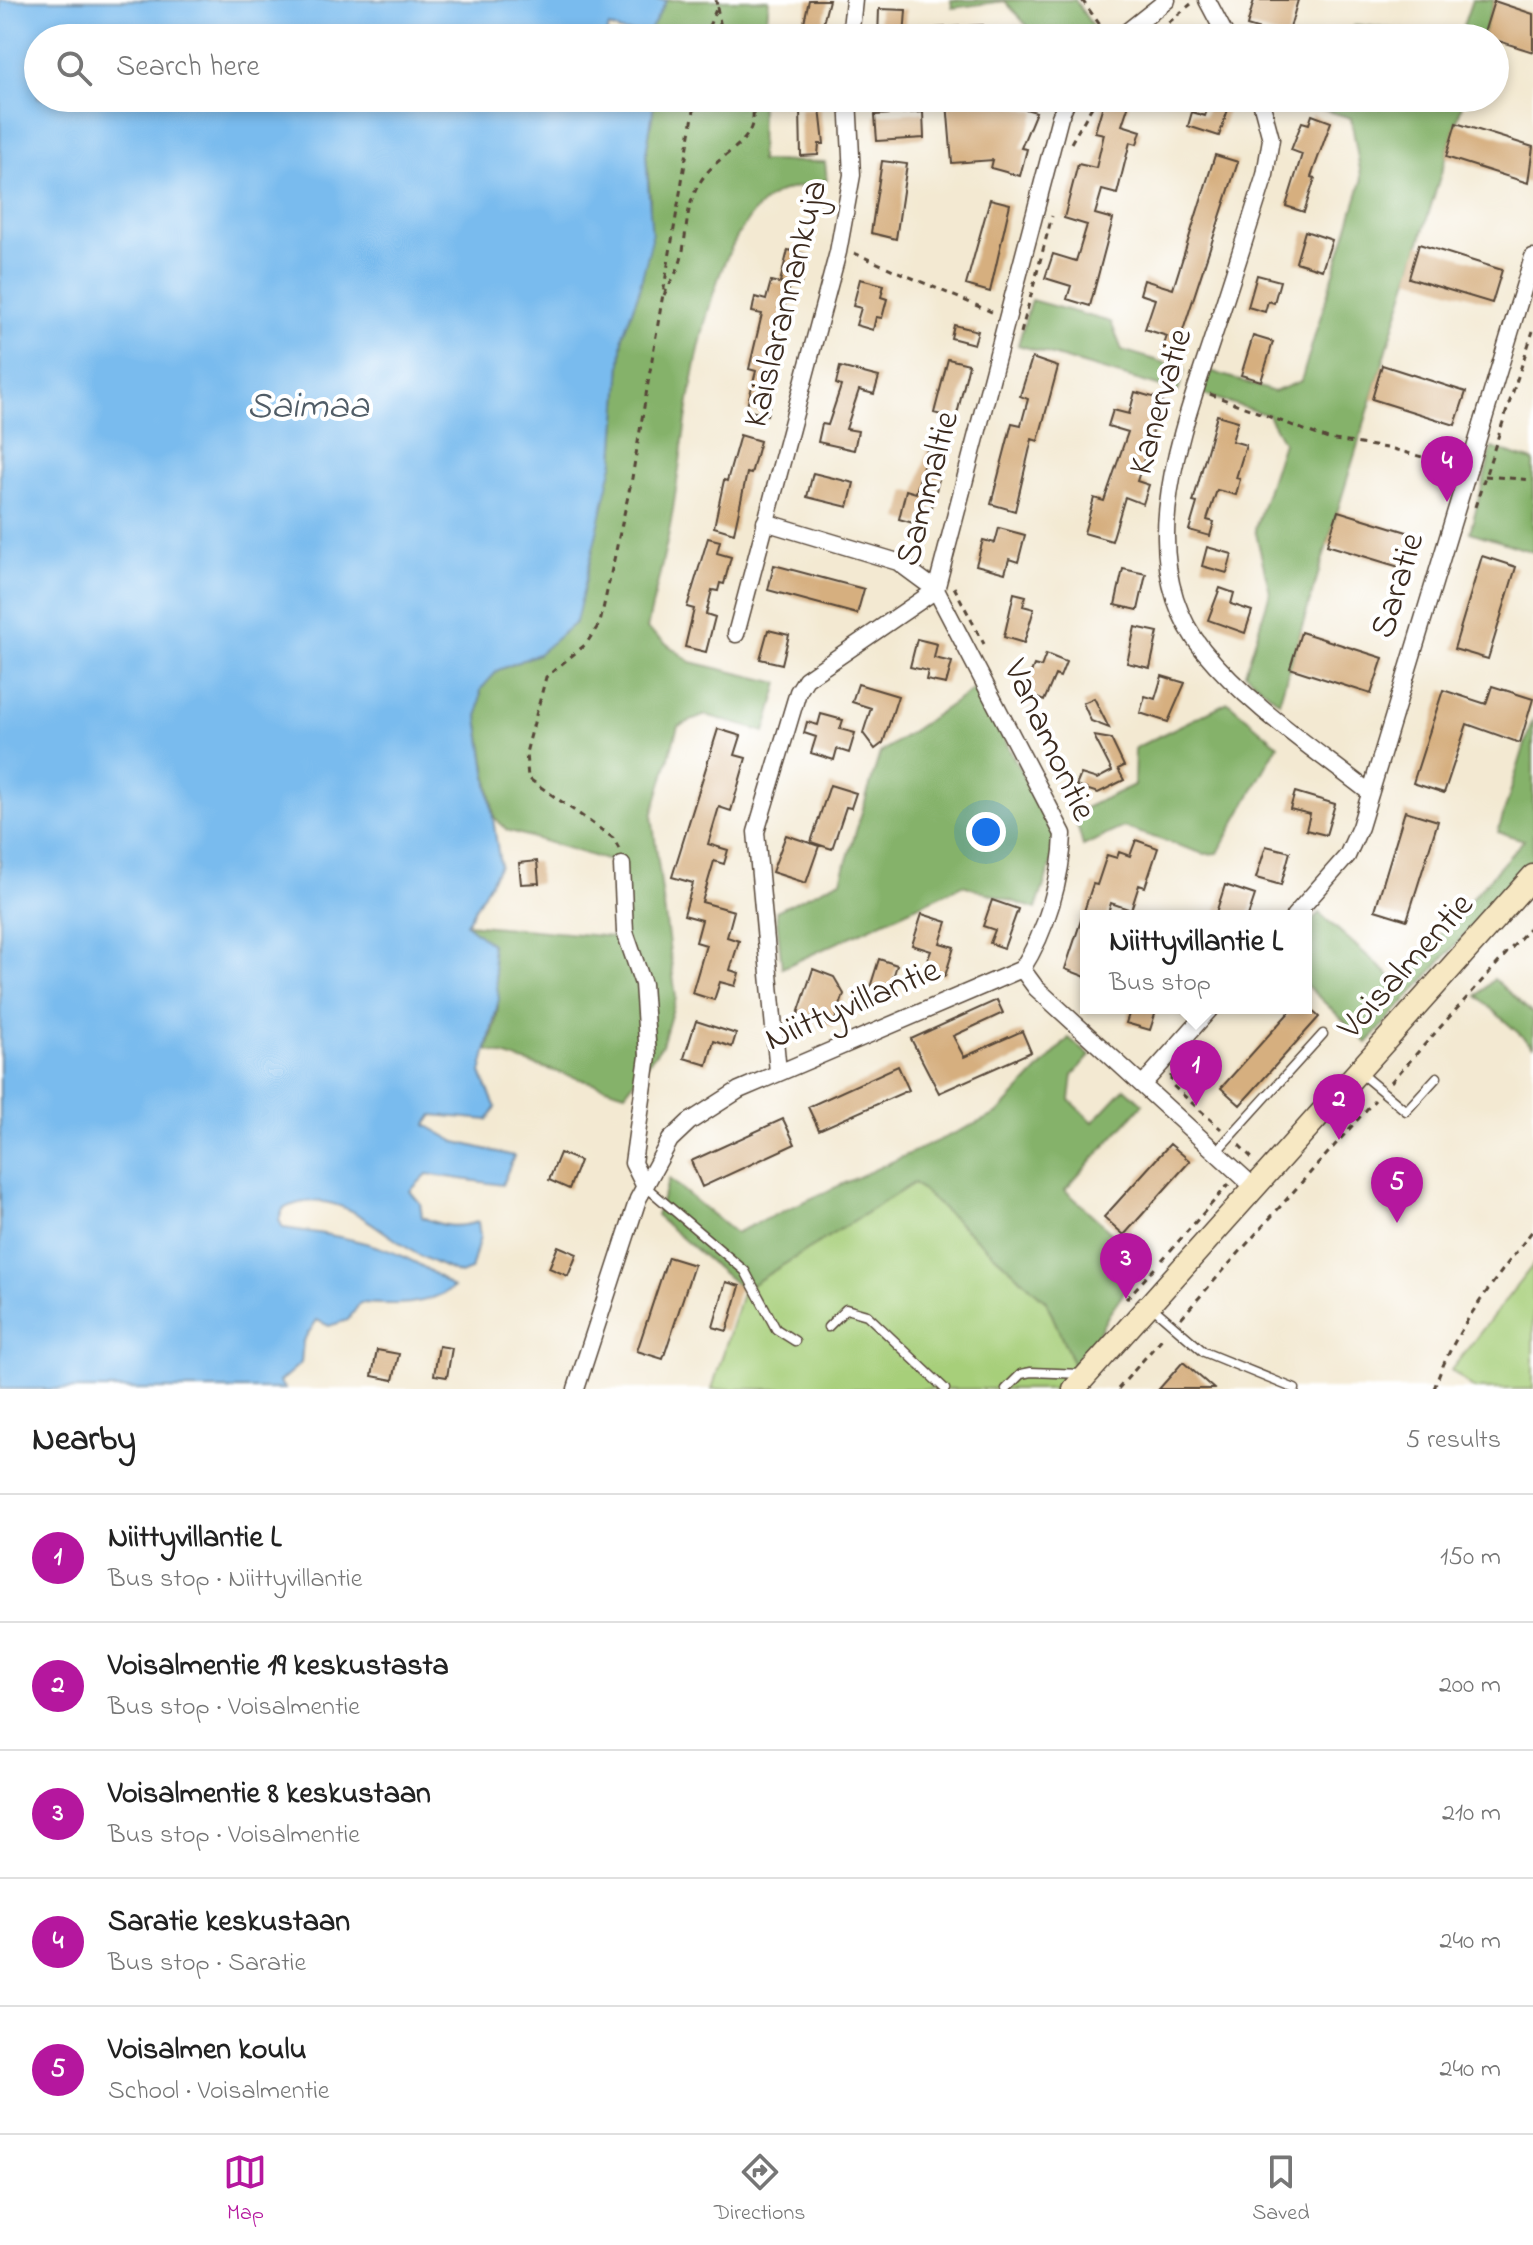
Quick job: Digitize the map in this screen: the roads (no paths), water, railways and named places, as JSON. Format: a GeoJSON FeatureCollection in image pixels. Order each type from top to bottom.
{"type":"FeatureCollection","features":[{"type":"Feature","properties":{"kind":"street"},"geometry":{"type":"LineString","coordinates":[[851,24],[854,0]]}},
{"type":"Feature","properties":{"kind":"street"},"geometry":{"type":"LineString","coordinates":[[1137,24],[1167,0]]}},
{"type":"Feature","properties":{"kind":"street"},"geometry":{"type":"LineString","coordinates":[[1207,0],[1220,24]]}},
{"type":"Feature","properties":{"kind":"street","name":"Kaislarannankuja"},"geometry":{"type":"LineString","coordinates":[[736,634],[839,247],[852,175],[849,112]]}},
{"type":"Feature","properties":{"kind":"street","name":"Sammaltie"},"geometry":{"type":"LineString","coordinates":[[778,1072],[756,832],[798,692],[806,679],[936,590],[1062,112]]}},
{"type":"Feature","properties":{"kind":"street","name":"Kanervatie"},"geometry":{"type":"LineString","coordinates":[[1264,112],[1271,139],[1265,175],[1175,455],[1166,532],[1173,582],[1183,614],[1202,649],[1275,719],[1369,792]]}},
{"type":"Feature","properties":{"kind":"street","name":"Saratie"},"geometry":{"type":"LineString","coordinates":[[1299,910],[1347,856],[1533,257]]}},
{"type":"Feature","properties":{"kind":"street"},"geometry":{"type":"LineString","coordinates":[[765,522],[898,562],[936,590]]}},
{"type":"Feature","properties":{"kind":"street","name":"Vanamontie"},"geometry":{"type":"LineString","coordinates":[[936,590],[1063,834],[1063,862],[1033,951],[1022,969]]}},
{"type":"Feature","properties":{"kind":"street"},"geometry":{"type":"LineString","coordinates":[[622,865],[625,932],[643,984],[648,1056],[633,1163],[644,1185]]}},
{"type":"Feature","properties":{"kind":"street","name":"Voisalmentie"},"geometry":{"type":"LineString","coordinates":[[1081,1382],[1254,1179],[1360,1072],[1533,876]]}},
{"type":"Feature","properties":{"kind":"street"},"geometry":{"type":"LineString","coordinates":[[1022,969],[1036,988],[1216,1152],[1254,1179]]}},
{"type":"Feature","properties":{"kind":"street","name":"Niittyvillantie"},"geometry":{"type":"LineString","coordinates":[[576,1389],[644,1185],[670,1140],[689,1122],[739,1090],[778,1072],[1022,969]]}},
{"type":"Feature","properties":{"kind":"street"},"geometry":{"type":"LineString","coordinates":[[1143,1084],[1206,1014]]}},
{"type":"Feature","properties":{"kind":"lane"},"geometry":{"type":"LineString","coordinates":[[1216,1152],[1323,1034]]}},
{"type":"Feature","properties":{"kind":"lane"},"geometry":{"type":"LineString","coordinates":[[1360,1072],[1406,1111],[1437,1077]]}},
{"type":"Feature","properties":{"kind":"lane"},"geometry":{"type":"LineString","coordinates":[[644,1185],[745,1271],[776,1329],[795,1341]]}},
{"type":"Feature","properties":{"kind":"lane"},"geometry":{"type":"LineString","coordinates":[[1149,1305],[1204,1352],[1295,1389]]}},
{"type":"Feature","properties":{"kind":"lane"},"geometry":{"type":"LineString","coordinates":[[828,1327],[846,1309],[867,1315],[945,1389]]}},
{"type":"Feature","properties":{"kind":"lane"},"geometry":{"type":"LineString","coordinates":[[1006,1389],[1021,1374],[1031,1372],[1081,1382]]}},
{"type":"Feature","properties":{"kind":"water","name":"Saimaa"},"geometry":{"type":"Polygon","coordinates":[[[0,0],[667,0],[654,24],[24,24],[24,112],[653,112],[646,154],[652,239],[638,294],[623,335],[614,460],[576,622],[538,654],[498,670],[481,689],[478,718],[500,865],[466,924],[491,944],[499,999],[481,1073],[496,1108],[488,1120],[433,1115],[426,1125],[456,1142],[514,1156],[502,1185],[427,1174],[410,1191],[420,1203],[422,1217],[450,1226],[478,1222],[480,1237],[471,1270],[460,1274],[415,1253],[369,1221],[336,1205],[319,1201],[301,1202],[283,1209],[279,1220],[283,1228],[373,1245],[414,1262],[453,1288],[420,1302],[360,1303],[348,1320],[329,1326],[317,1320],[303,1341],[301,1363],[279,1382],[285,1389],[0,1389],[0,0]]]}},
{"type":"Feature","properties":{"kind":"place","name":"Saratie keskustaan"},"geometry":{"type":"Point","coordinates":[1447,502]}},
{"type":"Feature","properties":{"kind":"place","name":"Niittyvillantie L"},"geometry":{"type":"Point","coordinates":[1196,1106]}},
{"type":"Feature","properties":{"kind":"place","name":"Voisalmentie 19 keskustasta"},"geometry":{"type":"Point","coordinates":[1339,1140]}},
{"type":"Feature","properties":{"kind":"place","name":"Voisalmen koulu"},"geometry":{"type":"Point","coordinates":[1397,1223]}},
{"type":"Feature","properties":{"kind":"place","name":"Voisalmentie 8 keskustaan"},"geometry":{"type":"Point","coordinates":[1126,1299]}}]}
